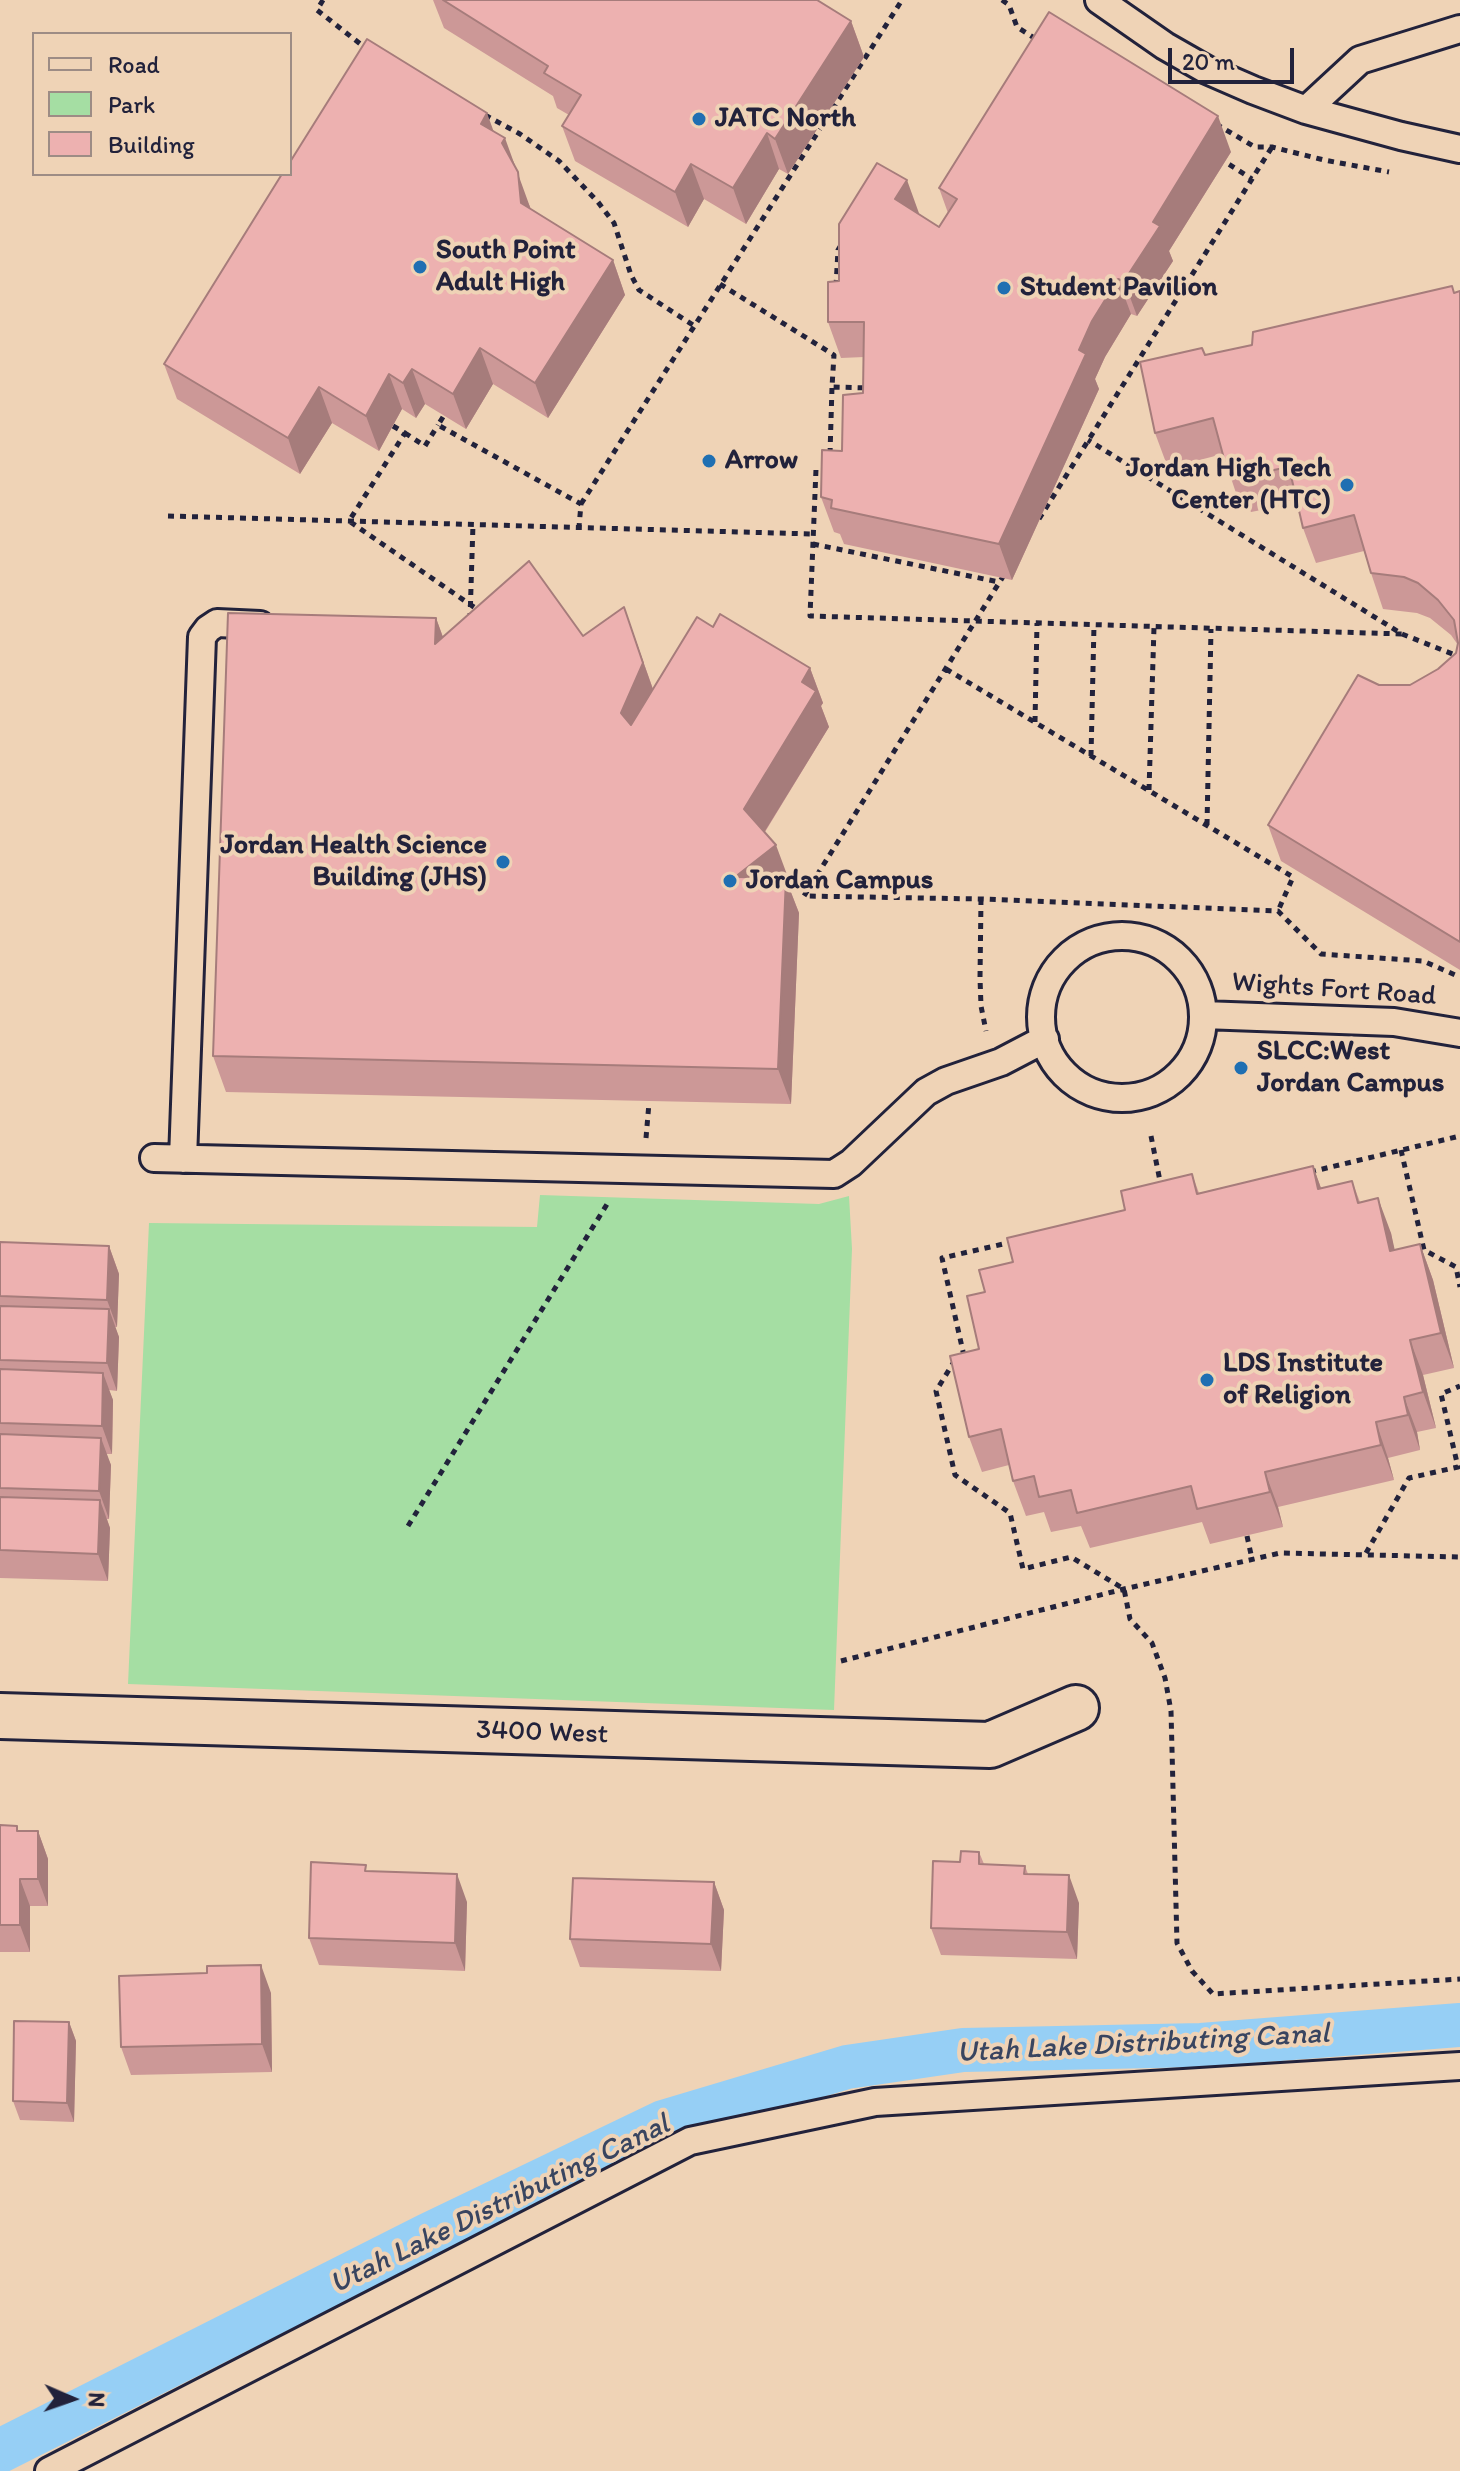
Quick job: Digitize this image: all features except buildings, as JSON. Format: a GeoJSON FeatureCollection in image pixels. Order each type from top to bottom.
{"type":"FeatureCollection","features":[{"type":"Feature","properties":{"kind":"street","name":"3400 West"},"geometry":{"type":"LineString","coordinates":[[0,1716],[990,1745],[1076,1708]]}},
{"type":"Feature","properties":{"kind":"lane"},"geometry":{"type":"LineString","coordinates":[[1099,0],[1165,46],[1207,70],[1306,110],[1460,149]]}},
{"type":"Feature","properties":{"kind":"lane"},"geometry":{"type":"LineString","coordinates":[[1306,110],[1360,60],[1460,29]]}},
{"type":"Feature","properties":{"kind":"lane"},"geometry":{"type":"LineString","coordinates":[[183,1159],[202,637],[217,623],[280,626]]}},
{"type":"Feature","properties":{"kind":"lane"},"geometry":{"type":"LineString","coordinates":[[1110,936],[1138,937],[1164,946],[1184,964],[1198,988],[1203,1015],[1200,1041],[1188,1064],[1170,1082],[1147,1094],[1122,1098],[1096,1094],[1084,1088],[1055,1063],[1045,1039],[1041,1012],[1047,985],[1062,962],[1084,945],[1110,936]]}},
{"type":"Feature","properties":{"kind":"lane","name":"Wights Fort Road"},"geometry":{"type":"LineString","coordinates":[[1203,1015],[1394,1022],[1460,1033]]}},
{"type":"Feature","properties":{"kind":"lane"},"geometry":{"type":"LineString","coordinates":[[154,1158],[834,1174],[851,1163],[926,1092],[946,1081],[1001,1062],[1045,1039]]}},
{"type":"Feature","properties":{"kind":"lane"},"geometry":{"type":"LineString","coordinates":[[49,2471],[690,2141],[875,2102],[1460,2066]]}},
{"type":"Feature","properties":{"kind":"path"},"geometry":{"type":"LineString","coordinates":[[323,0],[317,10],[375,56]]}},
{"type":"Feature","properties":{"kind":"path"},"geometry":{"type":"LineString","coordinates":[[579,527],[581,504],[902,0]]}},
{"type":"Feature","properties":{"kind":"path"},"geometry":{"type":"LineString","coordinates":[[1002,0],[1009,5],[1017,27],[1043,44]]}},
{"type":"Feature","properties":{"kind":"path"},"geometry":{"type":"LineString","coordinates":[[481,113],[520,134],[559,161],[614,223],[639,290],[693,325]]}},
{"type":"Feature","properties":{"kind":"path"},"geometry":{"type":"LineString","coordinates":[[1214,122],[1255,147],[1272,147],[1395,173]]}},
{"type":"Feature","properties":{"kind":"path"},"geometry":{"type":"LineString","coordinates":[[1032,531],[1272,147]]}},
{"type":"Feature","properties":{"kind":"path"},"geometry":{"type":"LineString","coordinates":[[1213,154],[1252,179]]}},
{"type":"Feature","properties":{"kind":"path"},"geometry":{"type":"LineString","coordinates":[[836,295],[838,250],[846,237]]}},
{"type":"Feature","properties":{"kind":"path"},"geometry":{"type":"LineString","coordinates":[[720,284],[834,355]]}},
{"type":"Feature","properties":{"kind":"path"},"geometry":{"type":"LineString","coordinates":[[834,340],[830,470],[816,469],[810,616],[1402,634]]}},
{"type":"Feature","properties":{"kind":"path"},"geometry":{"type":"LineString","coordinates":[[832,387],[877,388]]}},
{"type":"Feature","properties":{"kind":"path"},"geometry":{"type":"LineString","coordinates":[[393,426],[425,446],[443,417]]}},
{"type":"Feature","properties":{"kind":"path"},"geometry":{"type":"LineString","coordinates":[[438,425],[581,504]]}},
{"type":"Feature","properties":{"kind":"path"},"geometry":{"type":"LineString","coordinates":[[349,521],[405,433]]}},
{"type":"Feature","properties":{"kind":"path"},"geometry":{"type":"LineString","coordinates":[[1088,440],[1402,634],[1460,657]]}},
{"type":"Feature","properties":{"kind":"path"},"geometry":{"type":"LineString","coordinates":[[168,516],[813,534]]}},
{"type":"Feature","properties":{"kind":"path"},"geometry":{"type":"LineString","coordinates":[[349,521],[492,619]]}},
{"type":"Feature","properties":{"kind":"path"},"geometry":{"type":"LineString","coordinates":[[470,631],[473,524]]}},
{"type":"Feature","properties":{"kind":"path"},"geometry":{"type":"LineString","coordinates":[[813,544],[999,582]]}},
{"type":"Feature","properties":{"kind":"path"},"geometry":{"type":"LineString","coordinates":[[804,896],[1007,570]]}},
{"type":"Feature","properties":{"kind":"path"},"geometry":{"type":"LineString","coordinates":[[1035,723],[1037,623]]}},
{"type":"Feature","properties":{"kind":"path"},"geometry":{"type":"LineString","coordinates":[[1091,756],[1094,625]]}},
{"type":"Feature","properties":{"kind":"path"},"geometry":{"type":"LineString","coordinates":[[1149,790],[1154,627]]}},
{"type":"Feature","properties":{"kind":"path"},"geometry":{"type":"LineString","coordinates":[[1207,825],[1211,629]]}},
{"type":"Feature","properties":{"kind":"path"},"geometry":{"type":"LineString","coordinates":[[946,669],[1293,877],[1278,911]]}},
{"type":"Feature","properties":{"kind":"path"},"geometry":{"type":"LineString","coordinates":[[793,896],[981,899],[1278,911],[1321,954],[1423,961],[1460,977]]}},
{"type":"Feature","properties":{"kind":"path"},"geometry":{"type":"LineString","coordinates":[[981,899],[981,1006],[990,1043]]}},
{"type":"Feature","properties":{"kind":"path"},"geometry":{"type":"LineString","coordinates":[[408,1526],[646,1142],[649,1103]]}},
{"type":"Feature","properties":{"kind":"path"},"geometry":{"type":"LineString","coordinates":[[1151,1136],[1162,1192]]}},
{"type":"Feature","properties":{"kind":"path"},"geometry":{"type":"LineString","coordinates":[[1298,1175],[1460,1136]]}},
{"type":"Feature","properties":{"kind":"path"},"geometry":{"type":"LineString","coordinates":[[1401,1150],[1424,1250],[1456,1267],[1460,1287]]}},
{"type":"Feature","properties":{"kind":"path"},"geometry":{"type":"LineString","coordinates":[[1017,1241],[942,1258],[966,1356],[954,1360],[936,1391],[955,1475],[1010,1513],[1023,1569],[1071,1557],[1124,1589],[1130,1619],[1152,1643],[1165,1678],[1171,1711],[1177,1943],[1192,1971],[1213,1994],[1460,1979]]}},
{"type":"Feature","properties":{"kind":"path"},"geometry":{"type":"LineString","coordinates":[[1366,1553],[1409,1478],[1458,1467],[1441,1394],[1460,1386]]}},
{"type":"Feature","properties":{"kind":"path"},"geometry":{"type":"LineString","coordinates":[[1247,1536],[1252,1559]]}},
{"type":"Feature","properties":{"kind":"path"},"geometry":{"type":"LineString","coordinates":[[841,1661],[1280,1553],[1460,1557]]}},
{"type":"Feature","properties":{"kind":"green space"},"geometry":{"type":"Polygon","coordinates":[[[540,1195],[819,1204],[849,1196],[852,1249],[834,1710],[128,1684],[149,1223],[537,1227],[540,1195]]]}},
{"type":"Feature","properties":{"kind":"waterway","name":"Utah Lake Distributing Canal"},"geometry":{"type":"LineString","coordinates":[[0,2451],[428,2235],[663,2122],[847,2067],[963,2050],[1201,2045],[1460,2025]]}},
{"type":"Feature","properties":{"kind":"place","name":"JATC North"},"geometry":{"type":"Point","coordinates":[699,119]}},
{"type":"Feature","properties":{"kind":"place","name":"South Point Adult High"},"geometry":{"type":"Point","coordinates":[420,267]}},
{"type":"Feature","properties":{"kind":"place","name":"Student Pavilion"},"geometry":{"type":"Point","coordinates":[1004,288]}},
{"type":"Feature","properties":{"kind":"place","name":"Arrow"},"geometry":{"type":"Point","coordinates":[709,461]}},
{"type":"Feature","properties":{"kind":"place","name":"Jordan High Tech Center (HTC)"},"geometry":{"type":"Point","coordinates":[1347,485]}},
{"type":"Feature","properties":{"kind":"place","name":"Jordan Health Science Building (JHS)"},"geometry":{"type":"Point","coordinates":[503,862]}},
{"type":"Feature","properties":{"kind":"place","name":"Jordan Campus"},"geometry":{"type":"Point","coordinates":[730,881]}},
{"type":"Feature","properties":{"kind":"place","name":"SLCC:West Jordan Campus"},"geometry":{"type":"Point","coordinates":[1241,1068]}},
{"type":"Feature","properties":{"kind":"place","name":"LDS Institute of Religion"},"geometry":{"type":"Point","coordinates":[1207,1380]}}]}
